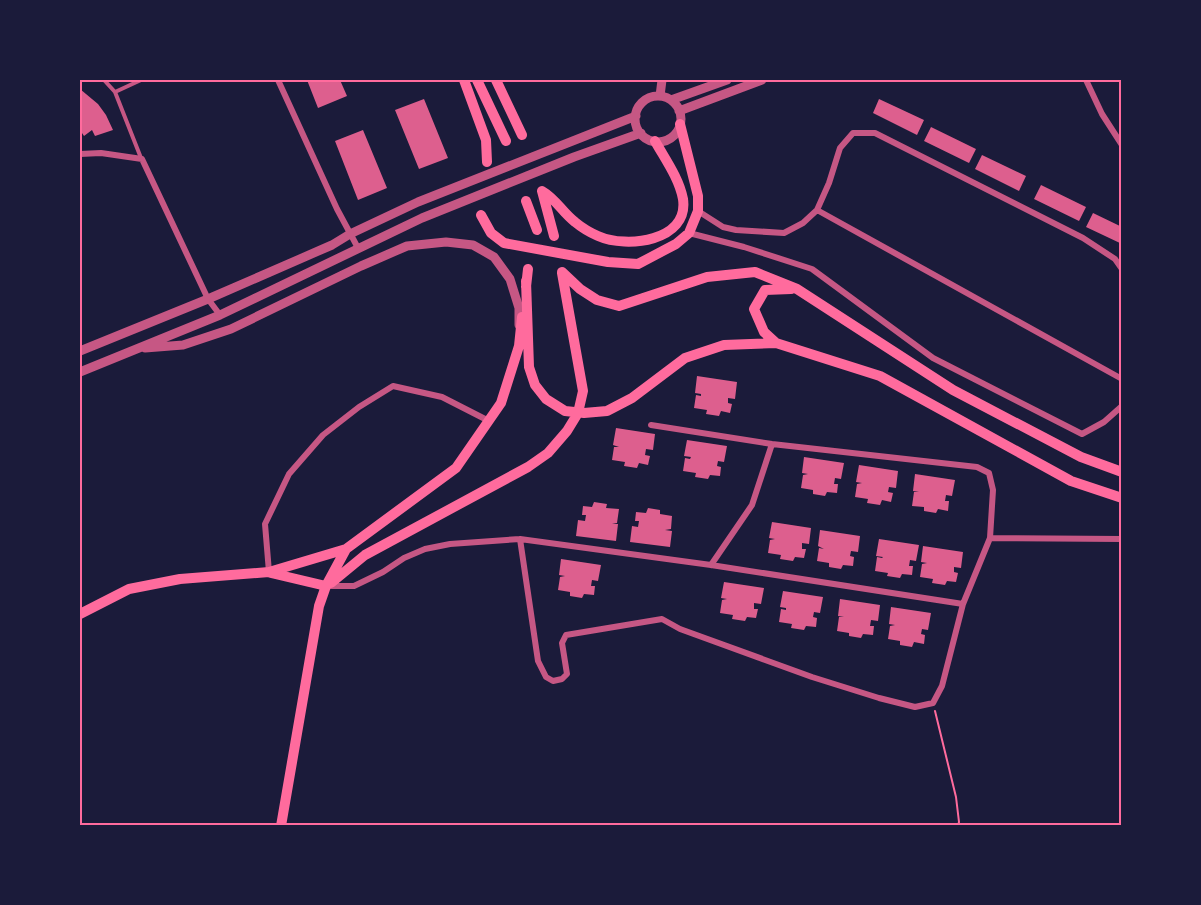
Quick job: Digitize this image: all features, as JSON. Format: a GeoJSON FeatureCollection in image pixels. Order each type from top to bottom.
{"type":"FeatureCollection","features":[{"type":"Feature","properties":{"kind":"main road"},"geometry":{"type":"LineString","coordinates":[[464,80],[486,140],[488,162]]}},
{"type":"Feature","properties":{"kind":"main road"},"geometry":{"type":"LineString","coordinates":[[477,80],[506,141]]}},
{"type":"Feature","properties":{"kind":"main road"},"geometry":{"type":"LineString","coordinates":[[496,80],[522,135]]}},
{"type":"Feature","properties":{"kind":"main road"},"geometry":{"type":"LineString","coordinates":[[481,215],[491,233],[504,243],[608,262],[638,264],[676,244],[688,233],[698,211],[698,196],[680,124]]}},
{"type":"Feature","properties":{"kind":"main road"},"geometry":{"type":"LineString","coordinates":[[554,236],[542,191],[552,196],[574,222],[600,237],[623,243],[653,239],[669,232],[681,219],[683,201],[677,179],[655,141]]}},
{"type":"Feature","properties":{"kind":"main road"},"geometry":{"type":"LineString","coordinates":[[526,201],[537,230]]}},
{"type":"Feature","properties":{"kind":"main road"},"geometry":{"type":"LineString","coordinates":[[326,586],[365,555],[528,467],[548,453],[567,431],[578,413],[583,391],[562,272],[580,289],[597,300],[619,306],[706,277],[755,272],[797,289],[953,390],[1082,457],[1122,472]]}},
{"type":"Feature","properties":{"kind":"main road"},"geometry":{"type":"LineString","coordinates":[[81,615],[129,589],[180,579],[269,572],[345,549],[456,468],[501,403],[519,346],[527,275],[529,367],[535,385],[546,399],[565,411],[584,413],[607,411],[633,398],[685,358],[724,345],[776,343],[880,376],[1071,481],[1122,498]]}},
{"type":"Feature","properties":{"kind":"main road"},"geometry":{"type":"LineString","coordinates":[[776,343],[764,332],[754,309],[765,290],[797,289]]}},
{"type":"Feature","properties":{"kind":"main road"},"geometry":{"type":"LineString","coordinates":[[281,825],[319,606],[326,586],[345,549]]}},
{"type":"Feature","properties":{"kind":"main road"},"geometry":{"type":"LineString","coordinates":[[269,572],[326,586]]}},
{"type":"Feature","properties":{"kind":"street"},"geometry":{"type":"LineString","coordinates":[[278,80],[358,248]]}},
{"type":"Feature","properties":{"kind":"street"},"geometry":{"type":"LineString","coordinates":[[660,96],[662,80]]}},
{"type":"Feature","properties":{"kind":"street"},"geometry":{"type":"LineString","coordinates":[[671,100],[727,80]]}},
{"type":"Feature","properties":{"kind":"street"},"geometry":{"type":"LineString","coordinates":[[680,111],[762,80]]}},
{"type":"Feature","properties":{"kind":"street"},"geometry":{"type":"LineString","coordinates":[[1086,80],[1102,114],[1122,145]]}},
{"type":"Feature","properties":{"kind":"street"},"geometry":{"type":"LineString","coordinates":[[660,96],[671,100],[680,111],[680,124],[674,136],[655,141],[641,134],[636,116],[641,104],[647,99],[660,96]]}},
{"type":"Feature","properties":{"kind":"street"},"geometry":{"type":"LineString","coordinates":[[80,351],[333,245],[350,234],[418,202],[636,116]]}},
{"type":"Feature","properties":{"kind":"street"},"geometry":{"type":"LineString","coordinates":[[698,211],[723,228],[784,233],[803,223],[817,210],[830,183],[840,148],[853,133],[875,133],[1083,238],[1115,259],[1122,269]]}},
{"type":"Feature","properties":{"kind":"street"},"geometry":{"type":"LineString","coordinates":[[80,372],[220,315],[422,218],[574,157],[641,134]]}},
{"type":"Feature","properties":{"kind":"street"},"geometry":{"type":"LineString","coordinates":[[80,154],[100,153],[142,159],[208,299],[220,315]]}},
{"type":"Feature","properties":{"kind":"street"},"geometry":{"type":"LineString","coordinates":[[817,210],[1122,379]]}},
{"type":"Feature","properties":{"kind":"street"},"geometry":{"type":"LineString","coordinates":[[688,233],[744,247],[812,269],[933,358],[1082,434],[1104,422],[1122,406]]}},
{"type":"Feature","properties":{"kind":"street"},"geometry":{"type":"LineString","coordinates":[[137,349],[183,345],[231,329],[407,246],[446,242],[472,245],[494,257],[510,279],[519,308],[519,346]]}},
{"type":"Feature","properties":{"kind":"street"},"geometry":{"type":"LineString","coordinates":[[269,572],[266,524],[289,474],[323,435],[359,407],[393,386],[442,397],[489,421]]}},
{"type":"Feature","properties":{"kind":"street"},"geometry":{"type":"LineString","coordinates":[[520,539],[538,661],[546,677],[554,681],[562,679],[567,674],[561,643],[566,635],[662,619],[680,629],[812,677],[915,707],[933,703],[942,686],[963,604],[990,538],[993,490],[989,473],[977,467],[772,444],[651,425]]}},
{"type":"Feature","properties":{"kind":"street"},"geometry":{"type":"LineString","coordinates":[[711,565],[752,505],[772,444]]}},
{"type":"Feature","properties":{"kind":"street"},"geometry":{"type":"LineString","coordinates":[[990,538],[1122,539]]}},
{"type":"Feature","properties":{"kind":"street"},"geometry":{"type":"LineString","coordinates":[[326,586],[354,586],[425,549],[450,544],[520,539],[711,565],[963,604]]}},
{"type":"Feature","properties":{"kind":"lane"},"geometry":{"type":"LineString","coordinates":[[104,80],[115,92],[142,159]]}},
{"type":"Feature","properties":{"kind":"lane"},"geometry":{"type":"LineString","coordinates":[[115,92],[141,80]]}},
{"type":"Feature","properties":{"kind":"path"},"geometry":{"type":"LineString","coordinates":[[933,703],[956,797],[958,825]]}},
{"type":"Feature","properties":{"kind":"building"},"geometry":{"type":"Polygon","coordinates":[[[307,80],[340,80],[347,96],[318,108],[307,80]]]}},
{"type":"Feature","properties":{"kind":"building"},"geometry":{"type":"Polygon","coordinates":[[[80,89],[98,104],[113,130],[95,136],[92,130],[84,136],[80,130],[80,89]]]}},
{"type":"Feature","properties":{"kind":"building"},"geometry":{"type":"Polygon","coordinates":[[[424,99],[448,158],[419,169],[395,110],[424,99]]]}},
{"type":"Feature","properties":{"kind":"building"},"geometry":{"type":"Polygon","coordinates":[[[879,99],[924,120],[917,135],[873,113],[879,99]]]}},
{"type":"Feature","properties":{"kind":"building"},"geometry":{"type":"Polygon","coordinates":[[[931,127],[976,149],[969,163],[924,141],[931,127]]]}},
{"type":"Feature","properties":{"kind":"building"},"geometry":{"type":"Polygon","coordinates":[[[363,130],[387,188],[358,200],[335,141],[363,130]]]}},
{"type":"Feature","properties":{"kind":"building"},"geometry":{"type":"Polygon","coordinates":[[[982,155],[1026,176],[1019,191],[975,169],[982,155]]]}},
{"type":"Feature","properties":{"kind":"building"},"geometry":{"type":"Polygon","coordinates":[[[1041,185],[1086,207],[1079,221],[1034,199],[1041,185]]]}},
{"type":"Feature","properties":{"kind":"building"},"geometry":{"type":"Polygon","coordinates":[[[1093,213],[1122,227],[1122,244],[1086,227],[1093,213]]]}},
{"type":"Feature","properties":{"kind":"building"},"geometry":{"type":"Polygon","coordinates":[[[697,376],[737,382],[735,399],[728,398],[728,403],[732,404],[730,413],[721,411],[719,416],[706,414],[707,410],[694,408],[696,395],[701,396],[695,393],[697,376]]]}},
{"type":"Feature","properties":{"kind":"building"},"geometry":{"type":"Polygon","coordinates":[[[616,428],[655,434],[653,450],[646,449],[645,455],[650,456],[648,465],[639,463],[637,468],[624,466],[625,462],[612,460],[614,447],[619,447],[613,445],[616,428]]]}},
{"type":"Feature","properties":{"kind":"building"},"geometry":{"type":"Polygon","coordinates":[[[687,440],[727,446],[724,462],[718,461],[717,466],[721,467],[720,476],[710,475],[708,479],[695,477],[696,473],[683,471],[685,458],[690,459],[691,457],[684,456],[687,440]]]}},
{"type":"Feature","properties":{"kind":"building"},"geometry":{"type":"Polygon","coordinates":[[[804,457],[844,463],[841,479],[835,478],[834,484],[838,484],[837,493],[827,492],[825,496],[813,494],[813,490],[801,488],[803,475],[808,474],[802,473],[804,457]]]}},
{"type":"Feature","properties":{"kind":"building"},"geometry":{"type":"Polygon","coordinates":[[[859,465],[898,471],[896,488],[889,487],[888,492],[893,493],[891,502],[882,500],[880,505],[867,503],[868,499],[855,497],[857,484],[862,483],[856,482],[859,465]]]}},
{"type":"Feature","properties":{"kind":"building"},"geometry":{"type":"Polygon","coordinates":[[[915,474],[955,480],[952,496],[946,495],[945,501],[949,501],[948,511],[938,509],[936,513],[924,511],[924,507],[912,506],[914,492],[919,492],[913,491],[915,474]]]}},
{"type":"Feature","properties":{"kind":"building"},"geometry":{"type":"Polygon","coordinates":[[[594,502],[607,504],[606,508],[619,509],[617,523],[612,524],[618,524],[616,541],[576,536],[578,520],[585,521],[586,515],[582,515],[583,506],[592,507],[594,502]]]}},
{"type":"Feature","properties":{"kind":"building"},"geometry":{"type":"Polygon","coordinates":[[[648,508],[660,510],[660,514],[672,516],[671,529],[665,530],[672,531],[670,547],[630,542],[632,526],[638,527],[639,521],[635,521],[636,512],[646,513],[648,508]]]}},
{"type":"Feature","properties":{"kind":"building"},"geometry":{"type":"Polygon","coordinates":[[[772,522],[811,528],[809,544],[802,543],[802,549],[806,549],[804,558],[795,557],[793,561],[780,559],[781,555],[768,553],[770,540],[775,539],[769,538],[772,522]]]}},
{"type":"Feature","properties":{"kind":"building"},"geometry":{"type":"Polygon","coordinates":[[[820,530],[860,536],[858,552],[851,551],[850,556],[854,557],[853,566],[843,565],[841,569],[829,567],[829,563],[817,561],[819,548],[824,549],[818,546],[820,530]]]}},
{"type":"Feature","properties":{"kind":"building"},"geometry":{"type":"Polygon","coordinates":[[[879,539],[919,545],[916,561],[910,560],[909,566],[913,566],[912,575],[902,574],[900,578],[875,571],[877,557],[883,557],[876,556],[879,539]]]}},
{"type":"Feature","properties":{"kind":"building"},"geometry":{"type":"Polygon","coordinates":[[[923,546],[963,552],[961,568],[954,567],[954,572],[958,573],[956,582],[947,581],[945,585],[932,583],[933,579],[920,577],[922,564],[927,563],[921,562],[923,546]]]}},
{"type":"Feature","properties":{"kind":"building"},"geometry":{"type":"Polygon","coordinates":[[[561,559],[601,565],[598,581],[592,580],[591,586],[595,586],[594,595],[584,594],[582,598],[570,596],[570,592],[558,590],[560,577],[565,576],[559,575],[561,559]]]}},
{"type":"Feature","properties":{"kind":"building"},"geometry":{"type":"Polygon","coordinates":[[[724,582],[764,588],[761,604],[754,603],[754,609],[758,609],[756,618],[747,617],[745,621],[732,619],[733,615],[720,613],[722,600],[727,599],[721,598],[724,582]]]}},
{"type":"Feature","properties":{"kind":"building"},"geometry":{"type":"Polygon","coordinates":[[[783,591],[823,597],[820,613],[814,612],[813,617],[817,618],[816,627],[806,626],[804,630],[791,628],[792,624],[779,622],[781,609],[786,610],[780,607],[783,591]]]}},
{"type":"Feature","properties":{"kind":"building"},"geometry":{"type":"Polygon","coordinates":[[[840,599],[880,605],[878,621],[871,620],[870,626],[874,626],[873,635],[863,634],[861,638],[837,631],[839,617],[844,617],[838,616],[840,599]]]}},
{"type":"Feature","properties":{"kind":"building"},"geometry":{"type":"Polygon","coordinates":[[[891,607],[931,613],[928,630],[922,629],[921,634],[925,635],[924,644],[914,642],[912,647],[900,645],[900,641],[888,639],[890,626],[895,625],[889,624],[891,607]]]}}]}
